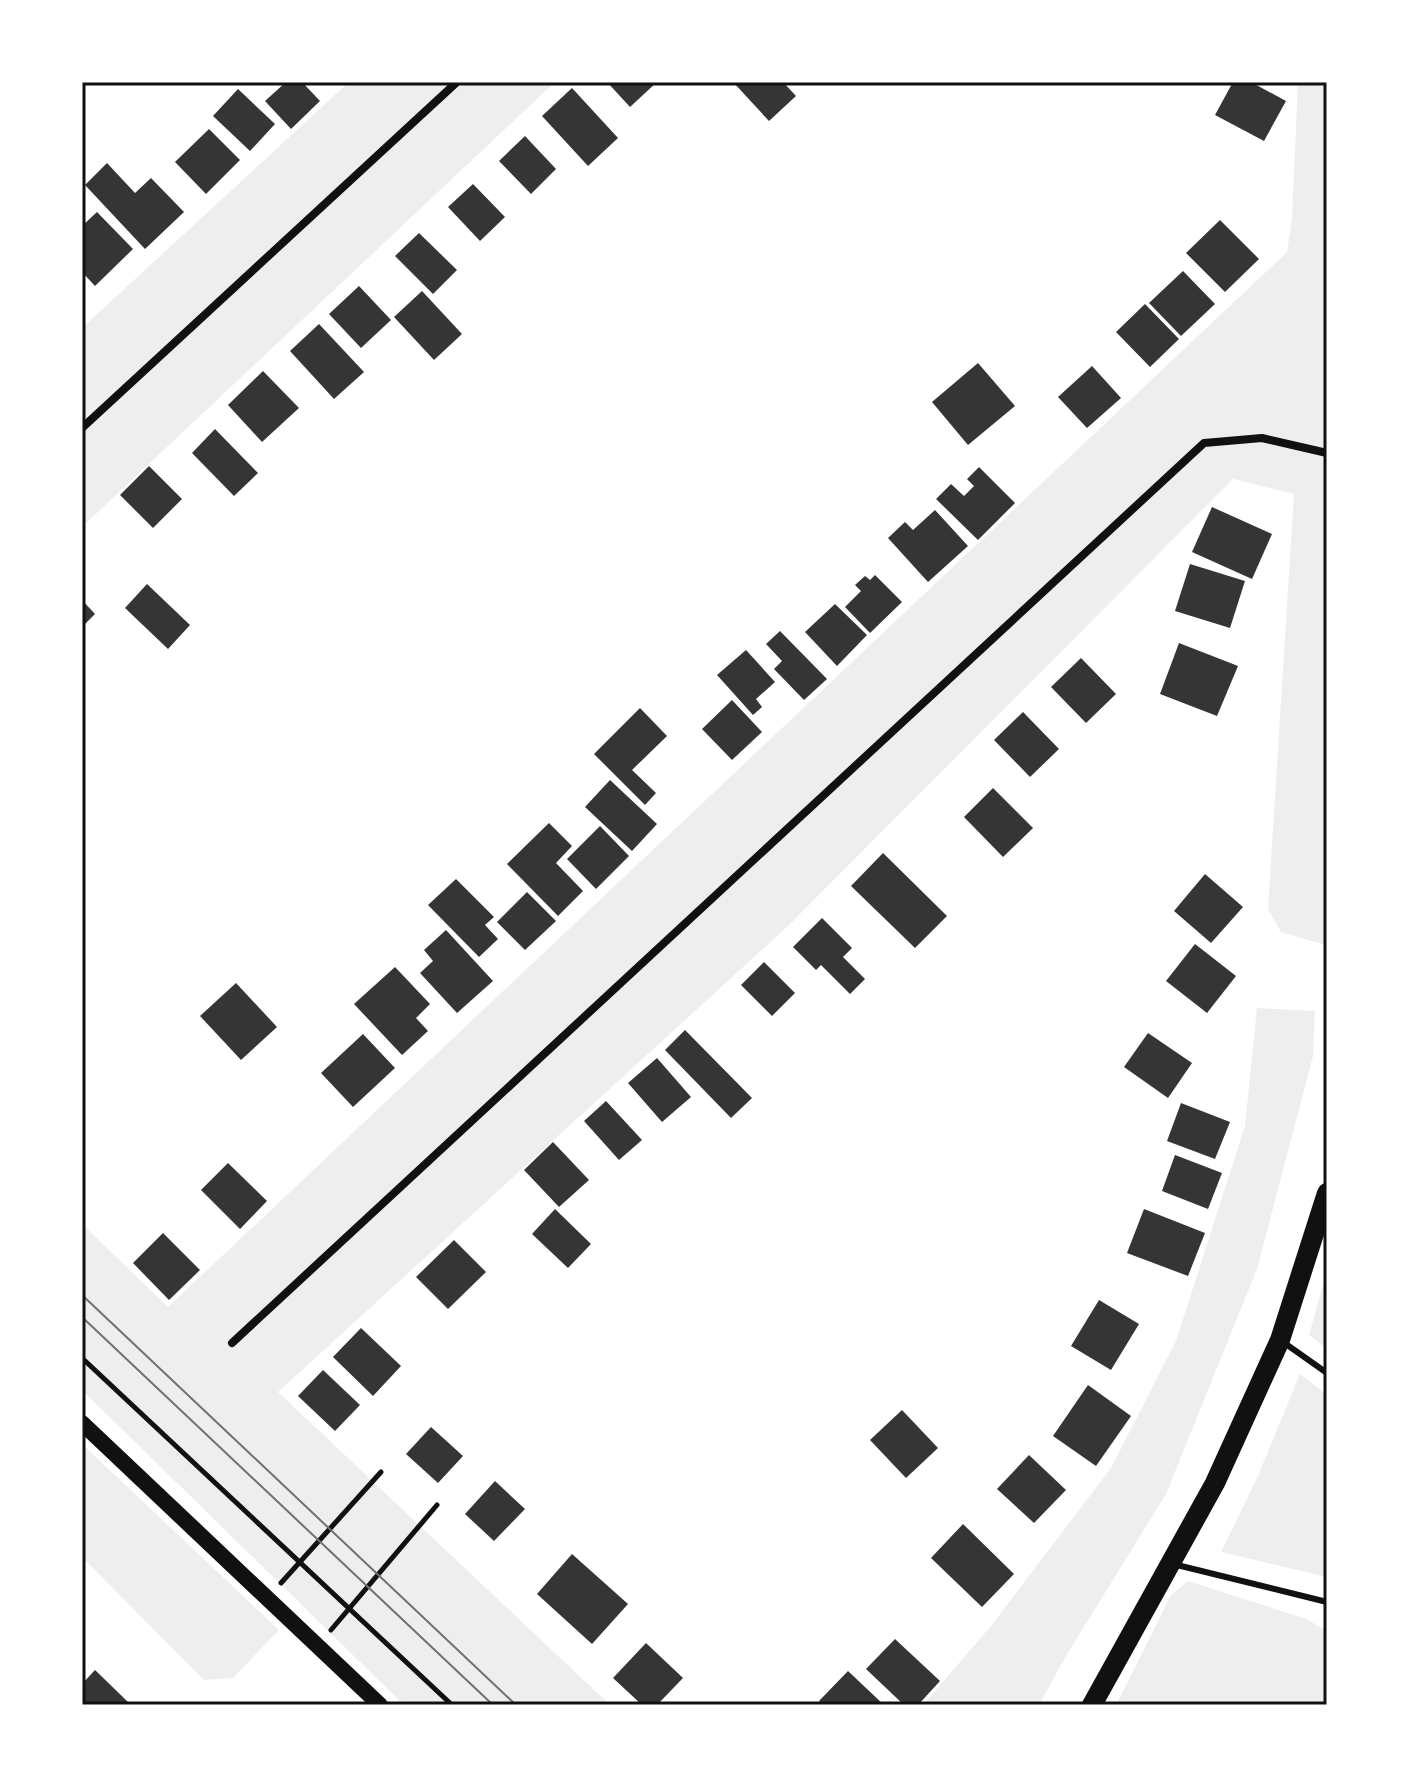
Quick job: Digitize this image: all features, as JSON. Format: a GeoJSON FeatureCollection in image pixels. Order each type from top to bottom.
{"type":"FeatureCollection","features":[{"type":"Feature","properties":{"kind":"main road"},"geometry":{"type":"LineString","coordinates":[[1092,1705],[1215,1483],[1280,1340],[1327,1193]]}},
{"type":"Feature","properties":{"kind":"main road"},"geometry":{"type":"LineString","coordinates":[[82,1423],[380,1705]]}},
{"type":"Feature","properties":{"kind":"street"},"geometry":{"type":"LineString","coordinates":[[82,428],[457,82]]}},
{"type":"Feature","properties":{"kind":"street"},"geometry":{"type":"LineString","coordinates":[[232,1343],[1204,443],[1262,438],[1327,453]]}},
{"type":"Feature","properties":{"kind":"lane"},"geometry":{"type":"LineString","coordinates":[[1280,1340],[1327,1373]]}},
{"type":"Feature","properties":{"kind":"lane"},"geometry":{"type":"LineString","coordinates":[[1169,1564],[1327,1602]]}},
{"type":"Feature","properties":{"kind":"path"},"geometry":{"type":"LineString","coordinates":[[82,1358],[452,1705]]}},
{"type":"Feature","properties":{"kind":"path"},"geometry":{"type":"LineString","coordinates":[[267,1598],[381,1472]]}},
{"type":"Feature","properties":{"kind":"path"},"geometry":{"type":"LineString","coordinates":[[317,1646],[437,1505]]}},
{"type":"Feature","properties":{"kind":"shaded area"},"geometry":{"type":"Polygon","coordinates":[[[349,82],[555,82],[82,527],[82,328],[349,82]]]}},
{"type":"Feature","properties":{"kind":"shaded area"},"geometry":{"type":"Polygon","coordinates":[[[1298,82],[1327,82],[1326,945],[1281,932],[1268,909],[1294,494],[1233,479],[788,926],[278,1392],[610,1705],[404,1705],[82,1390],[82,1224],[168,1307],[1287,252],[1292,218],[1298,82]]]}},
{"type":"Feature","properties":{"kind":"shaded area"},"geometry":{"type":"Polygon","coordinates":[[[1257,1008],[1315,1011],[1313,1056],[1257,1269],[1166,1494],[1039,1705],[923,1705],[991,1626],[1111,1468],[1176,1341],[1245,1126],[1257,1008]]]}},
{"type":"Feature","properties":{"kind":"shaded area"},"geometry":{"type":"Polygon","coordinates":[[[1327,1271],[1327,1349],[1309,1335],[1327,1271]]]}},
{"type":"Feature","properties":{"kind":"shaded area"},"geometry":{"type":"Polygon","coordinates":[[[1300,1374],[1327,1395],[1327,1577],[1221,1552],[1257,1478],[1300,1374]]]}},
{"type":"Feature","properties":{"kind":"shaded area"},"geometry":{"type":"Polygon","coordinates":[[[82,1444],[279,1630],[233,1678],[204,1680],[82,1557],[82,1444]]]}},
{"type":"Feature","properties":{"kind":"shaded area"},"geometry":{"type":"Polygon","coordinates":[[[1188,1581],[1306,1619],[1327,1631],[1327,1705],[1116,1705],[1171,1595],[1188,1581]]]}},
{"type":"Feature","properties":{"kind":"building"},"geometry":{"type":"Polygon","coordinates":[[[286,82],[302,82],[320,101],[291,129],[265,101],[286,82]]]}},
{"type":"Feature","properties":{"kind":"building"},"geometry":{"type":"Polygon","coordinates":[[[607,82],[657,82],[630,107],[607,82]]]}},
{"type":"Feature","properties":{"kind":"building"},"geometry":{"type":"Polygon","coordinates":[[[733,82],[783,82],[796,96],[769,121],[733,82]]]}},
{"type":"Feature","properties":{"kind":"building"},"geometry":{"type":"Polygon","coordinates":[[[1233,82],[1251,82],[1286,101],[1264,141],[1215,115],[1233,82]]]}},
{"type":"Feature","properties":{"kind":"building"},"geometry":{"type":"Polygon","coordinates":[[[572,88],[618,138],[588,166],[542,116],[572,88]]]}},
{"type":"Feature","properties":{"kind":"building"},"geometry":{"type":"Polygon","coordinates":[[[238,89],[275,124],[250,151],[213,116],[238,89]]]}},
{"type":"Feature","properties":{"kind":"building"},"geometry":{"type":"Polygon","coordinates":[[[209,129],[240,160],[206,194],[175,162],[209,129]]]}},
{"type":"Feature","properties":{"kind":"building"},"geometry":{"type":"Polygon","coordinates":[[[525,136],[556,169],[531,194],[499,161],[525,136]]]}},
{"type":"Feature","properties":{"kind":"building"},"geometry":{"type":"Polygon","coordinates":[[[107,163],[135,193],[151,178],[184,212],[145,249],[85,185],[107,163]]]}},
{"type":"Feature","properties":{"kind":"building"},"geometry":{"type":"Polygon","coordinates":[[[473,184],[505,217],[480,241],[448,207],[473,184]]]}},
{"type":"Feature","properties":{"kind":"building"},"geometry":{"type":"Polygon","coordinates":[[[97,212],[133,249],[95,286],[82,272],[82,226],[97,212]]]}},
{"type":"Feature","properties":{"kind":"building"},"geometry":{"type":"Polygon","coordinates":[[[1220,220],[1259,259],[1225,292],[1186,253],[1220,220]]]}},
{"type":"Feature","properties":{"kind":"building"},"geometry":{"type":"Polygon","coordinates":[[[419,233],[457,270],[433,294],[395,256],[419,233]]]}},
{"type":"Feature","properties":{"kind":"building"},"geometry":{"type":"Polygon","coordinates":[[[1183,271],[1215,304],[1181,336],[1149,303],[1183,271]]]}},
{"type":"Feature","properties":{"kind":"building"},"geometry":{"type":"Polygon","coordinates":[[[359,286],[391,320],[361,348],[329,314],[359,286]]]}},
{"type":"Feature","properties":{"kind":"building"},"geometry":{"type":"Polygon","coordinates":[[[422,291],[462,334],[434,360],[394,317],[422,291]]]}},
{"type":"Feature","properties":{"kind":"building"},"geometry":{"type":"Polygon","coordinates":[[[1145,304],[1179,339],[1150,367],[1116,332],[1145,304]]]}},
{"type":"Feature","properties":{"kind":"building"},"geometry":{"type":"Polygon","coordinates":[[[319,324],[364,372],[334,399],[290,351],[319,324]]]}},
{"type":"Feature","properties":{"kind":"building"},"geometry":{"type":"Polygon","coordinates":[[[978,363],[1015,406],[968,445],[932,402],[978,363]]]}},
{"type":"Feature","properties":{"kind":"building"},"geometry":{"type":"Polygon","coordinates":[[[1092,366],[1121,398],[1087,428],[1058,397],[1092,366]]]}},
{"type":"Feature","properties":{"kind":"building"},"geometry":{"type":"Polygon","coordinates":[[[263,371],[299,408],[262,442],[228,405],[263,371]]]}},
{"type":"Feature","properties":{"kind":"building"},"geometry":{"type":"Polygon","coordinates":[[[215,429],[258,473],[234,496],[192,453],[215,429]]]}},
{"type":"Feature","properties":{"kind":"building"},"geometry":{"type":"Polygon","coordinates":[[[149,466],[182,499],[153,528],[120,495],[149,466]]]}},
{"type":"Feature","properties":{"kind":"building"},"geometry":{"type":"Polygon","coordinates":[[[979,467],[1015,503],[978,540],[936,499],[951,484],[964,496],[974,486],[967,479],[979,467]]]}},
{"type":"Feature","properties":{"kind":"building"},"geometry":{"type":"Polygon","coordinates":[[[1212,507],[1272,534],[1252,579],[1192,552],[1212,507]]]}},
{"type":"Feature","properties":{"kind":"building"},"geometry":{"type":"Polygon","coordinates":[[[935,510],[968,546],[928,582],[888,538],[905,522],[913,530],[935,510]]]}},
{"type":"Feature","properties":{"kind":"building"},"geometry":{"type":"Polygon","coordinates":[[[1190,564],[1245,581],[1230,628],[1175,611],[1190,564]]]}},
{"type":"Feature","properties":{"kind":"building"},"geometry":{"type":"Polygon","coordinates":[[[875,575],[902,602],[870,633],[845,607],[861,591],[855,585],[865,576],[870,580],[875,575]]]}},
{"type":"Feature","properties":{"kind":"building"},"geometry":{"type":"Polygon","coordinates":[[[147,584],[190,625],[168,649],[125,608],[147,584]]]}},
{"type":"Feature","properties":{"kind":"building"},"geometry":{"type":"Polygon","coordinates":[[[82,600],[95,614],[82,627],[82,600]]]}},
{"type":"Feature","properties":{"kind":"building"},"geometry":{"type":"Polygon","coordinates":[[[835,604],[867,635],[837,666],[805,632],[835,604]]]}},
{"type":"Feature","properties":{"kind":"building"},"geometry":{"type":"Polygon","coordinates":[[[780,631],[827,679],[804,700],[774,669],[782,661],[766,644],[780,631]]]}},
{"type":"Feature","properties":{"kind":"building"},"geometry":{"type":"Polygon","coordinates":[[[1179,643],[1238,666],[1217,716],[1160,694],[1179,643]]]}},
{"type":"Feature","properties":{"kind":"building"},"geometry":{"type":"Polygon","coordinates":[[[746,650],[775,682],[756,699],[762,707],[753,715],[717,675],[746,650]]]}},
{"type":"Feature","properties":{"kind":"building"},"geometry":{"type":"Polygon","coordinates":[[[1081,658],[1116,694],[1086,723],[1051,687],[1081,658]]]}},
{"type":"Feature","properties":{"kind":"building"},"geometry":{"type":"Polygon","coordinates":[[[732,700],[762,732],[732,760],[702,729],[732,700]]]}},
{"type":"Feature","properties":{"kind":"building"},"geometry":{"type":"Polygon","coordinates":[[[640,708],[667,736],[632,770],[656,793],[645,805],[594,754],[640,708]]]}},
{"type":"Feature","properties":{"kind":"building"},"geometry":{"type":"Polygon","coordinates":[[[1023,712],[1059,749],[1030,777],[994,740],[1023,712]]]}},
{"type":"Feature","properties":{"kind":"building"},"geometry":{"type":"Polygon","coordinates":[[[610,780],[657,824],[632,851],[585,807],[610,780]]]}},
{"type":"Feature","properties":{"kind":"building"},"geometry":{"type":"Polygon","coordinates":[[[993,788],[1033,828],[1003,857],[964,817],[993,788]]]}},
{"type":"Feature","properties":{"kind":"building"},"geometry":{"type":"Polygon","coordinates":[[[549,823],[572,846],[556,863],[583,891],[558,916],[507,864],[549,823]]]}},
{"type":"Feature","properties":{"kind":"building"},"geometry":{"type":"Polygon","coordinates":[[[600,826],[629,856],[596,889],[567,859],[600,826]]]}},
{"type":"Feature","properties":{"kind":"building"},"geometry":{"type":"Polygon","coordinates":[[[883,853],[947,916],[915,948],[851,886],[883,853]]]}},
{"type":"Feature","properties":{"kind":"building"},"geometry":{"type":"Polygon","coordinates":[[[1205,874],[1243,907],[1211,943],[1174,911],[1205,874]]]}},
{"type":"Feature","properties":{"kind":"building"},"geometry":{"type":"Polygon","coordinates":[[[456,879],[494,917],[485,925],[498,939],[479,957],[428,905],[456,879]]]}},
{"type":"Feature","properties":{"kind":"building"},"geometry":{"type":"Polygon","coordinates":[[[527,892],[556,921],[525,950],[497,922],[527,892]]]}},
{"type":"Feature","properties":{"kind":"building"},"geometry":{"type":"Polygon","coordinates":[[[822,918],[852,948],[843,957],[865,979],[850,994],[821,965],[816,970],[793,947],[822,918]]]}},
{"type":"Feature","properties":{"kind":"building"},"geometry":{"type":"Polygon","coordinates":[[[446,930],[493,981],[457,1013],[420,973],[433,961],[424,950],[446,930]]]}},
{"type":"Feature","properties":{"kind":"building"},"geometry":{"type":"Polygon","coordinates":[[[1195,944],[1236,976],[1207,1013],[1166,981],[1195,944]]]}},
{"type":"Feature","properties":{"kind":"building"},"geometry":{"type":"Polygon","coordinates":[[[764,962],[795,993],[772,1016],[741,985],[764,962]]]}},
{"type":"Feature","properties":{"kind":"building"},"geometry":{"type":"Polygon","coordinates":[[[395,967],[430,1004],[416,1018],[428,1031],[402,1055],[354,1004],[395,967]]]}},
{"type":"Feature","properties":{"kind":"building"},"geometry":{"type":"Polygon","coordinates":[[[236,983],[277,1027],[241,1060],[200,1016],[236,983]]]}},
{"type":"Feature","properties":{"kind":"building"},"geometry":{"type":"Polygon","coordinates":[[[685,1030],[752,1098],[731,1118],[665,1050],[685,1030]]]}},
{"type":"Feature","properties":{"kind":"building"},"geometry":{"type":"Polygon","coordinates":[[[1148,1033],[1192,1063],[1168,1098],[1124,1067],[1148,1033]]]}},
{"type":"Feature","properties":{"kind":"building"},"geometry":{"type":"Polygon","coordinates":[[[363,1034],[395,1068],[353,1107],[321,1073],[363,1034]]]}},
{"type":"Feature","properties":{"kind":"building"},"geometry":{"type":"Polygon","coordinates":[[[657,1058],[691,1097],[662,1122],[628,1083],[657,1058]]]}},
{"type":"Feature","properties":{"kind":"building"},"geometry":{"type":"Polygon","coordinates":[[[606,1101],[642,1140],[619,1160],[584,1121],[606,1101]]]}},
{"type":"Feature","properties":{"kind":"building"},"geometry":{"type":"Polygon","coordinates":[[[1181,1103],[1230,1122],[1215,1159],[1167,1141],[1181,1103]]]}},
{"type":"Feature","properties":{"kind":"building"},"geometry":{"type":"Polygon","coordinates":[[[553,1142],[589,1180],[559,1207],[524,1170],[553,1142]]]}},
{"type":"Feature","properties":{"kind":"building"},"geometry":{"type":"Polygon","coordinates":[[[1175,1155],[1222,1173],[1208,1209],[1162,1191],[1175,1155]]]}},
{"type":"Feature","properties":{"kind":"building"},"geometry":{"type":"Polygon","coordinates":[[[228,1163],[267,1201],[240,1229],[201,1190],[228,1163]]]}},
{"type":"Feature","properties":{"kind":"building"},"geometry":{"type":"Polygon","coordinates":[[[555,1209],[591,1244],[568,1268],[532,1234],[555,1209]]]}},
{"type":"Feature","properties":{"kind":"building"},"geometry":{"type":"Polygon","coordinates":[[[1144,1209],[1205,1233],[1188,1276],[1127,1253],[1144,1209]]]}},
{"type":"Feature","properties":{"kind":"building"},"geometry":{"type":"Polygon","coordinates":[[[163,1233],[200,1270],[169,1300],[133,1263],[163,1233]]]}},
{"type":"Feature","properties":{"kind":"building"},"geometry":{"type":"Polygon","coordinates":[[[454,1240],[486,1272],[448,1309],[416,1277],[454,1240]]]}},
{"type":"Feature","properties":{"kind":"building"},"geometry":{"type":"Polygon","coordinates":[[[1099,1300],[1139,1324],[1111,1370],[1071,1346],[1099,1300]]]}},
{"type":"Feature","properties":{"kind":"building"},"geometry":{"type":"Polygon","coordinates":[[[361,1328],[401,1366],[373,1396],[333,1357],[361,1328]]]}},
{"type":"Feature","properties":{"kind":"building"},"geometry":{"type":"Polygon","coordinates":[[[323,1370],[360,1405],[335,1431],[298,1396],[323,1370]]]}},
{"type":"Feature","properties":{"kind":"building"},"geometry":{"type":"Polygon","coordinates":[[[1088,1385],[1131,1416],[1096,1466],[1053,1436],[1088,1385]]]}},
{"type":"Feature","properties":{"kind":"building"},"geometry":{"type":"Polygon","coordinates":[[[902,1410],[938,1448],[906,1478],[870,1440],[902,1410]]]}},
{"type":"Feature","properties":{"kind":"building"},"geometry":{"type":"Polygon","coordinates":[[[431,1427],[463,1456],[438,1483],[406,1454],[431,1427]]]}},
{"type":"Feature","properties":{"kind":"building"},"geometry":{"type":"Polygon","coordinates":[[[1029,1455],[1066,1490],[1034,1523],[997,1489],[1029,1455]]]}},
{"type":"Feature","properties":{"kind":"building"},"geometry":{"type":"Polygon","coordinates":[[[495,1481],[525,1509],[494,1541],[465,1514],[495,1481]]]}},
{"type":"Feature","properties":{"kind":"building"},"geometry":{"type":"Polygon","coordinates":[[[963,1524],[1014,1574],[982,1607],[931,1558],[963,1524]]]}},
{"type":"Feature","properties":{"kind":"building"},"geometry":{"type":"Polygon","coordinates":[[[572,1554],[628,1604],[592,1644],[537,1594],[572,1554]]]}},
{"type":"Feature","properties":{"kind":"building"},"geometry":{"type":"Polygon","coordinates":[[[895,1639],[940,1681],[918,1705],[904,1705],[866,1669],[895,1639]]]}},
{"type":"Feature","properties":{"kind":"building"},"geometry":{"type":"Polygon","coordinates":[[[646,1643],[683,1678],[657,1705],[642,1705],[613,1678],[646,1643]]]}},
{"type":"Feature","properties":{"kind":"building"},"geometry":{"type":"Polygon","coordinates":[[[95,1670],[128,1702],[125,1705],[82,1705],[82,1684],[95,1670]]]}},
{"type":"Feature","properties":{"kind":"building"},"geometry":{"type":"Polygon","coordinates":[[[848,1671],[884,1705],[824,1705],[819,1701],[848,1671]]]}},
{"type":"Feature","properties":{"kind":"tram line"},"geometry":{"type":"LineString","coordinates":[[82,1295],[516,1705]]}},
{"type":"Feature","properties":{"kind":"tram line"},"geometry":{"type":"LineString","coordinates":[[82,1317],[493,1705]]}}]}
